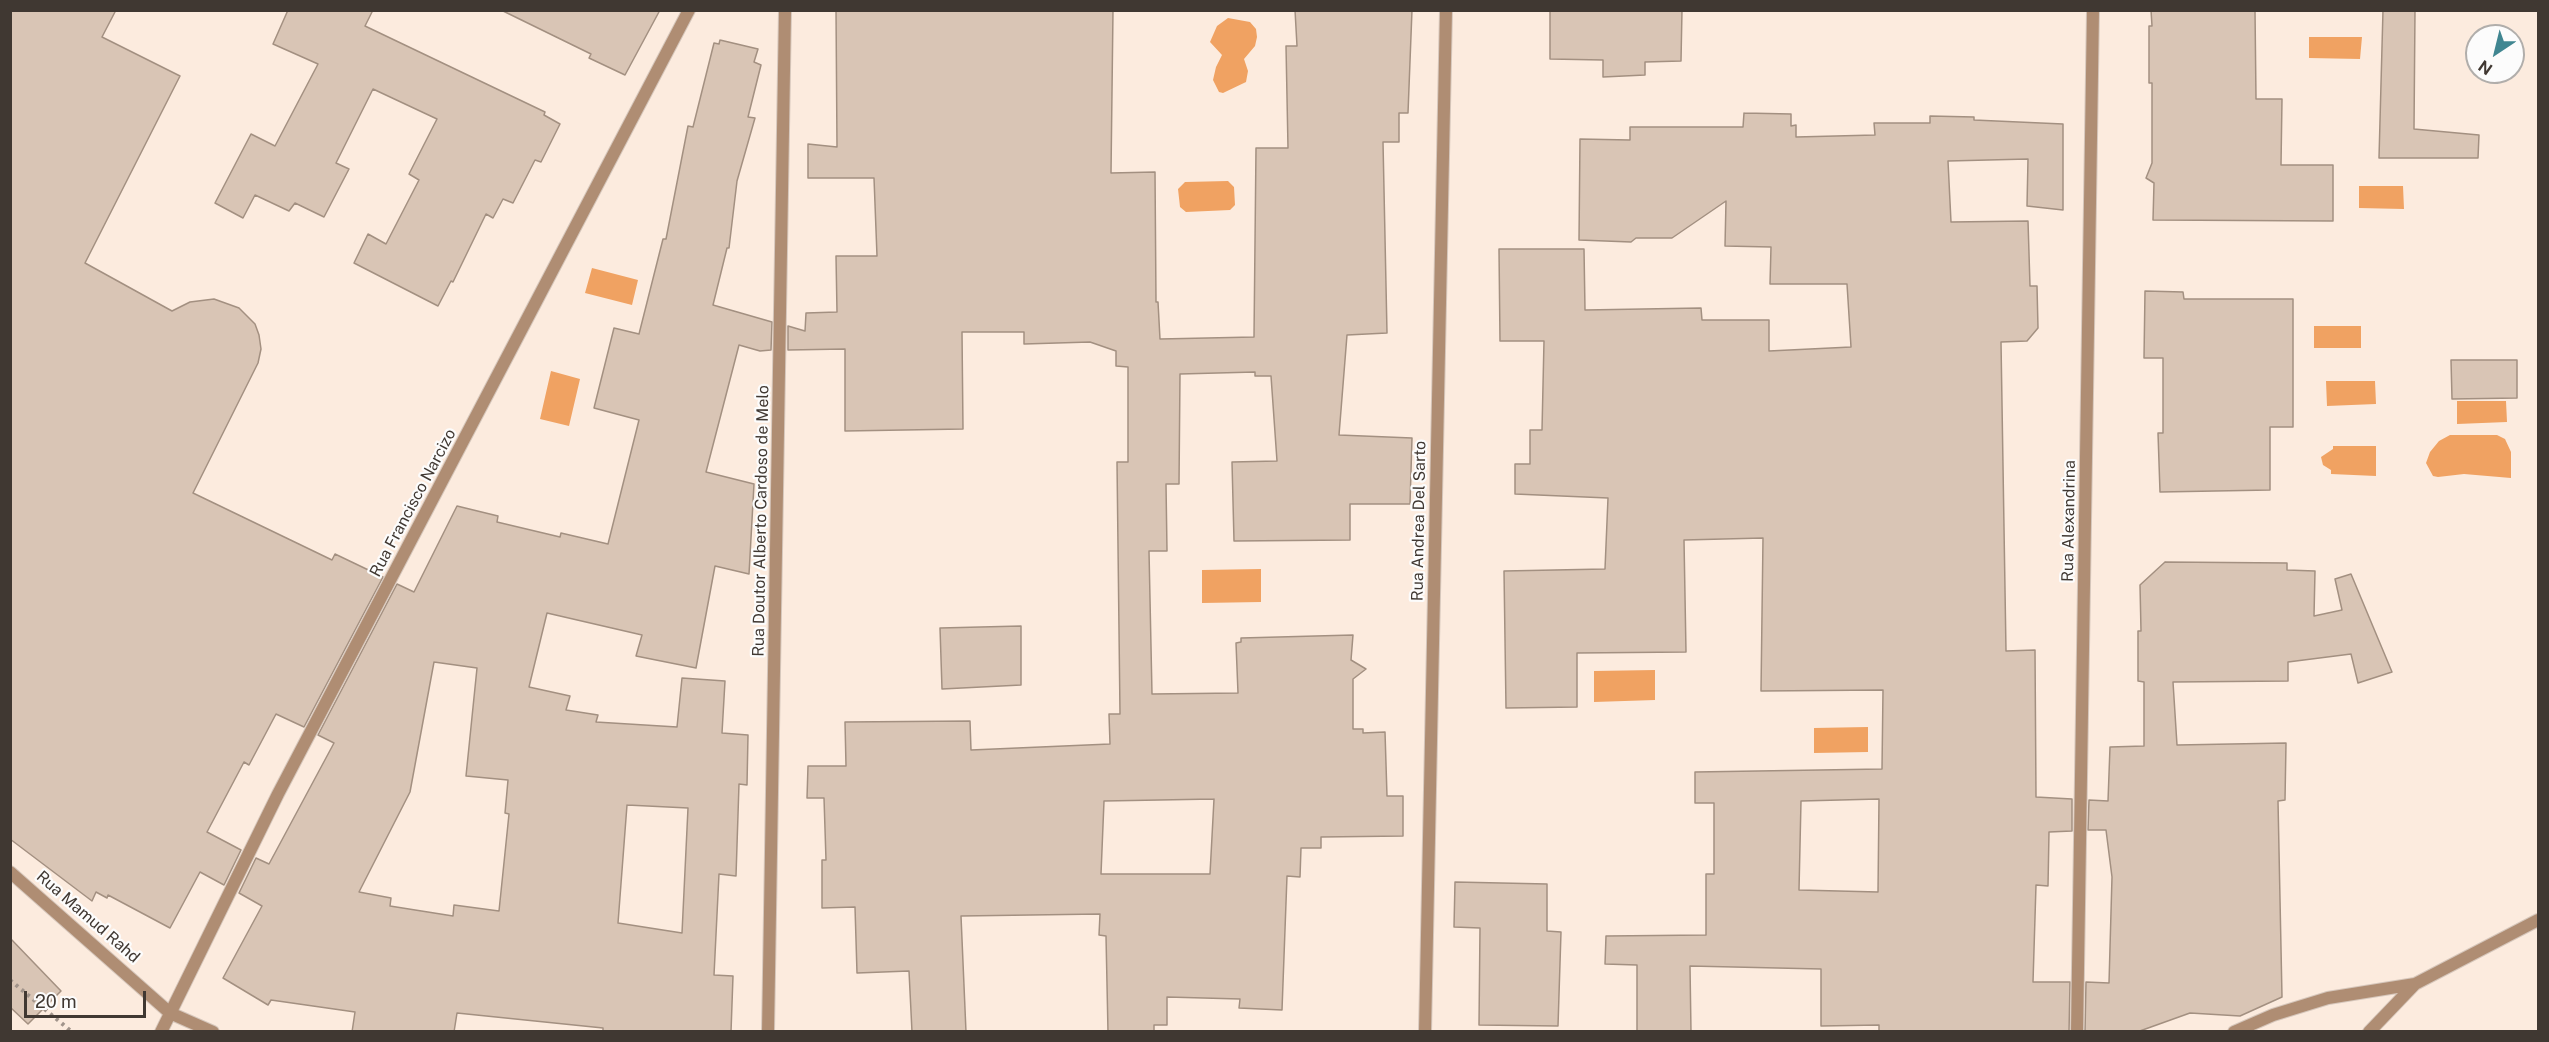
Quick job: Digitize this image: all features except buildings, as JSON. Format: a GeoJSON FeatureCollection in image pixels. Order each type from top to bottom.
{"type":"FeatureCollection","features":[{"type":"Feature","properties":{"kind":"street","name":"Rua Francisco Narcizo"},"geometry":{"type":"LineString","coordinates":[[170,1013],[278,794],[689,10]]}},
{"type":"Feature","properties":{"kind":"street","name":"Rua Doutor Alberto Cardoso de Melo"},"geometry":{"type":"LineString","coordinates":[[768,1032],[782,271],[784,10]]}},
{"type":"Feature","properties":{"kind":"street","name":"Rua Andrea Del Sarto"},"geometry":{"type":"LineString","coordinates":[[1425,1032],[1446,10]]}},
{"type":"Feature","properties":{"kind":"street","name":"Rua Alexandrina"},"geometry":{"type":"LineString","coordinates":[[2078,1032],[2093,10]]}},
{"type":"Feature","properties":{"kind":"street","name":"Rua Mamud Rahd"},"geometry":{"type":"LineString","coordinates":[[10,872],[170,1013],[213,1032]]}},
{"type":"Feature","properties":{"kind":"street"},"geometry":{"type":"LineString","coordinates":[[2234,1032],[2272,1015],[2328,998],[2415,984],[2538,920]]}},
{"type":"Feature","properties":{"kind":"street"},"geometry":{"type":"LineString","coordinates":[[2369,1032],[2415,984]]}},
{"type":"Feature","properties":{"kind":"street"},"geometry":{"type":"LineString","coordinates":[[161,1032],[170,1013]]}},
{"type":"Feature","properties":{"kind":"path"},"geometry":{"type":"LineString","coordinates":[[10,980],[72,1032]]}},
{"type":"Feature","properties":{"kind":"shaded area"},"geometry":{"type":"Polygon","coordinates":[[[1228,18],[1250,22],[1256,29],[1257,37],[1255,46],[1244,59],[1248,71],[1246,82],[1223,93],[1219,92],[1213,80],[1222,55],[1210,42],[1217,26],[1228,18]]]}},
{"type":"Feature","properties":{"kind":"shaded area"},"geometry":{"type":"Polygon","coordinates":[[[2309,37],[2362,37],[2360,59],[2309,58],[2309,37]]]}},
{"type":"Feature","properties":{"kind":"shaded area"},"geometry":{"type":"Polygon","coordinates":[[[1228,181],[1234,187],[1235,205],[1230,210],[1186,212],[1180,207],[1178,189],[1185,182],[1228,181]]]}},
{"type":"Feature","properties":{"kind":"shaded area"},"geometry":{"type":"Polygon","coordinates":[[[2359,186],[2403,186],[2404,209],[2359,208],[2359,186]]]}},
{"type":"Feature","properties":{"kind":"shaded area"},"geometry":{"type":"Polygon","coordinates":[[[592,268],[638,280],[632,305],[585,293],[592,268]]]}},
{"type":"Feature","properties":{"kind":"shaded area"},"geometry":{"type":"Polygon","coordinates":[[[2314,326],[2361,326],[2361,348],[2314,348],[2314,326]]]}},
{"type":"Feature","properties":{"kind":"shaded area"},"geometry":{"type":"Polygon","coordinates":[[[551,371],[580,379],[569,426],[540,419],[551,371]]]}},
{"type":"Feature","properties":{"kind":"shaded area"},"geometry":{"type":"Polygon","coordinates":[[[2326,381],[2375,381],[2376,404],[2327,406],[2326,381]]]}},
{"type":"Feature","properties":{"kind":"shaded area"},"geometry":{"type":"Polygon","coordinates":[[[2457,401],[2506,401],[2507,422],[2457,424],[2457,401]]]}},
{"type":"Feature","properties":{"kind":"shaded area"},"geometry":{"type":"Polygon","coordinates":[[[2450,435],[2497,435],[2505,439],[2511,452],[2511,478],[2464,474],[2433,476],[2426,463],[2430,452],[2439,441],[2450,435]]]}},
{"type":"Feature","properties":{"kind":"shaded area"},"geometry":{"type":"Polygon","coordinates":[[[2333,446],[2376,446],[2376,476],[2331,474],[2331,470],[2323,465],[2321,457],[2333,449],[2333,446]]]}},
{"type":"Feature","properties":{"kind":"shaded area"},"geometry":{"type":"Polygon","coordinates":[[[1261,569],[1261,602],[1202,603],[1202,570],[1261,569]]]}},
{"type":"Feature","properties":{"kind":"shaded area"},"geometry":{"type":"Polygon","coordinates":[[[1655,670],[1655,700],[1594,702],[1594,671],[1655,670]]]}},
{"type":"Feature","properties":{"kind":"shaded area"},"geometry":{"type":"Polygon","coordinates":[[[1868,727],[1868,752],[1814,753],[1814,728],[1868,727]]]}}]}
